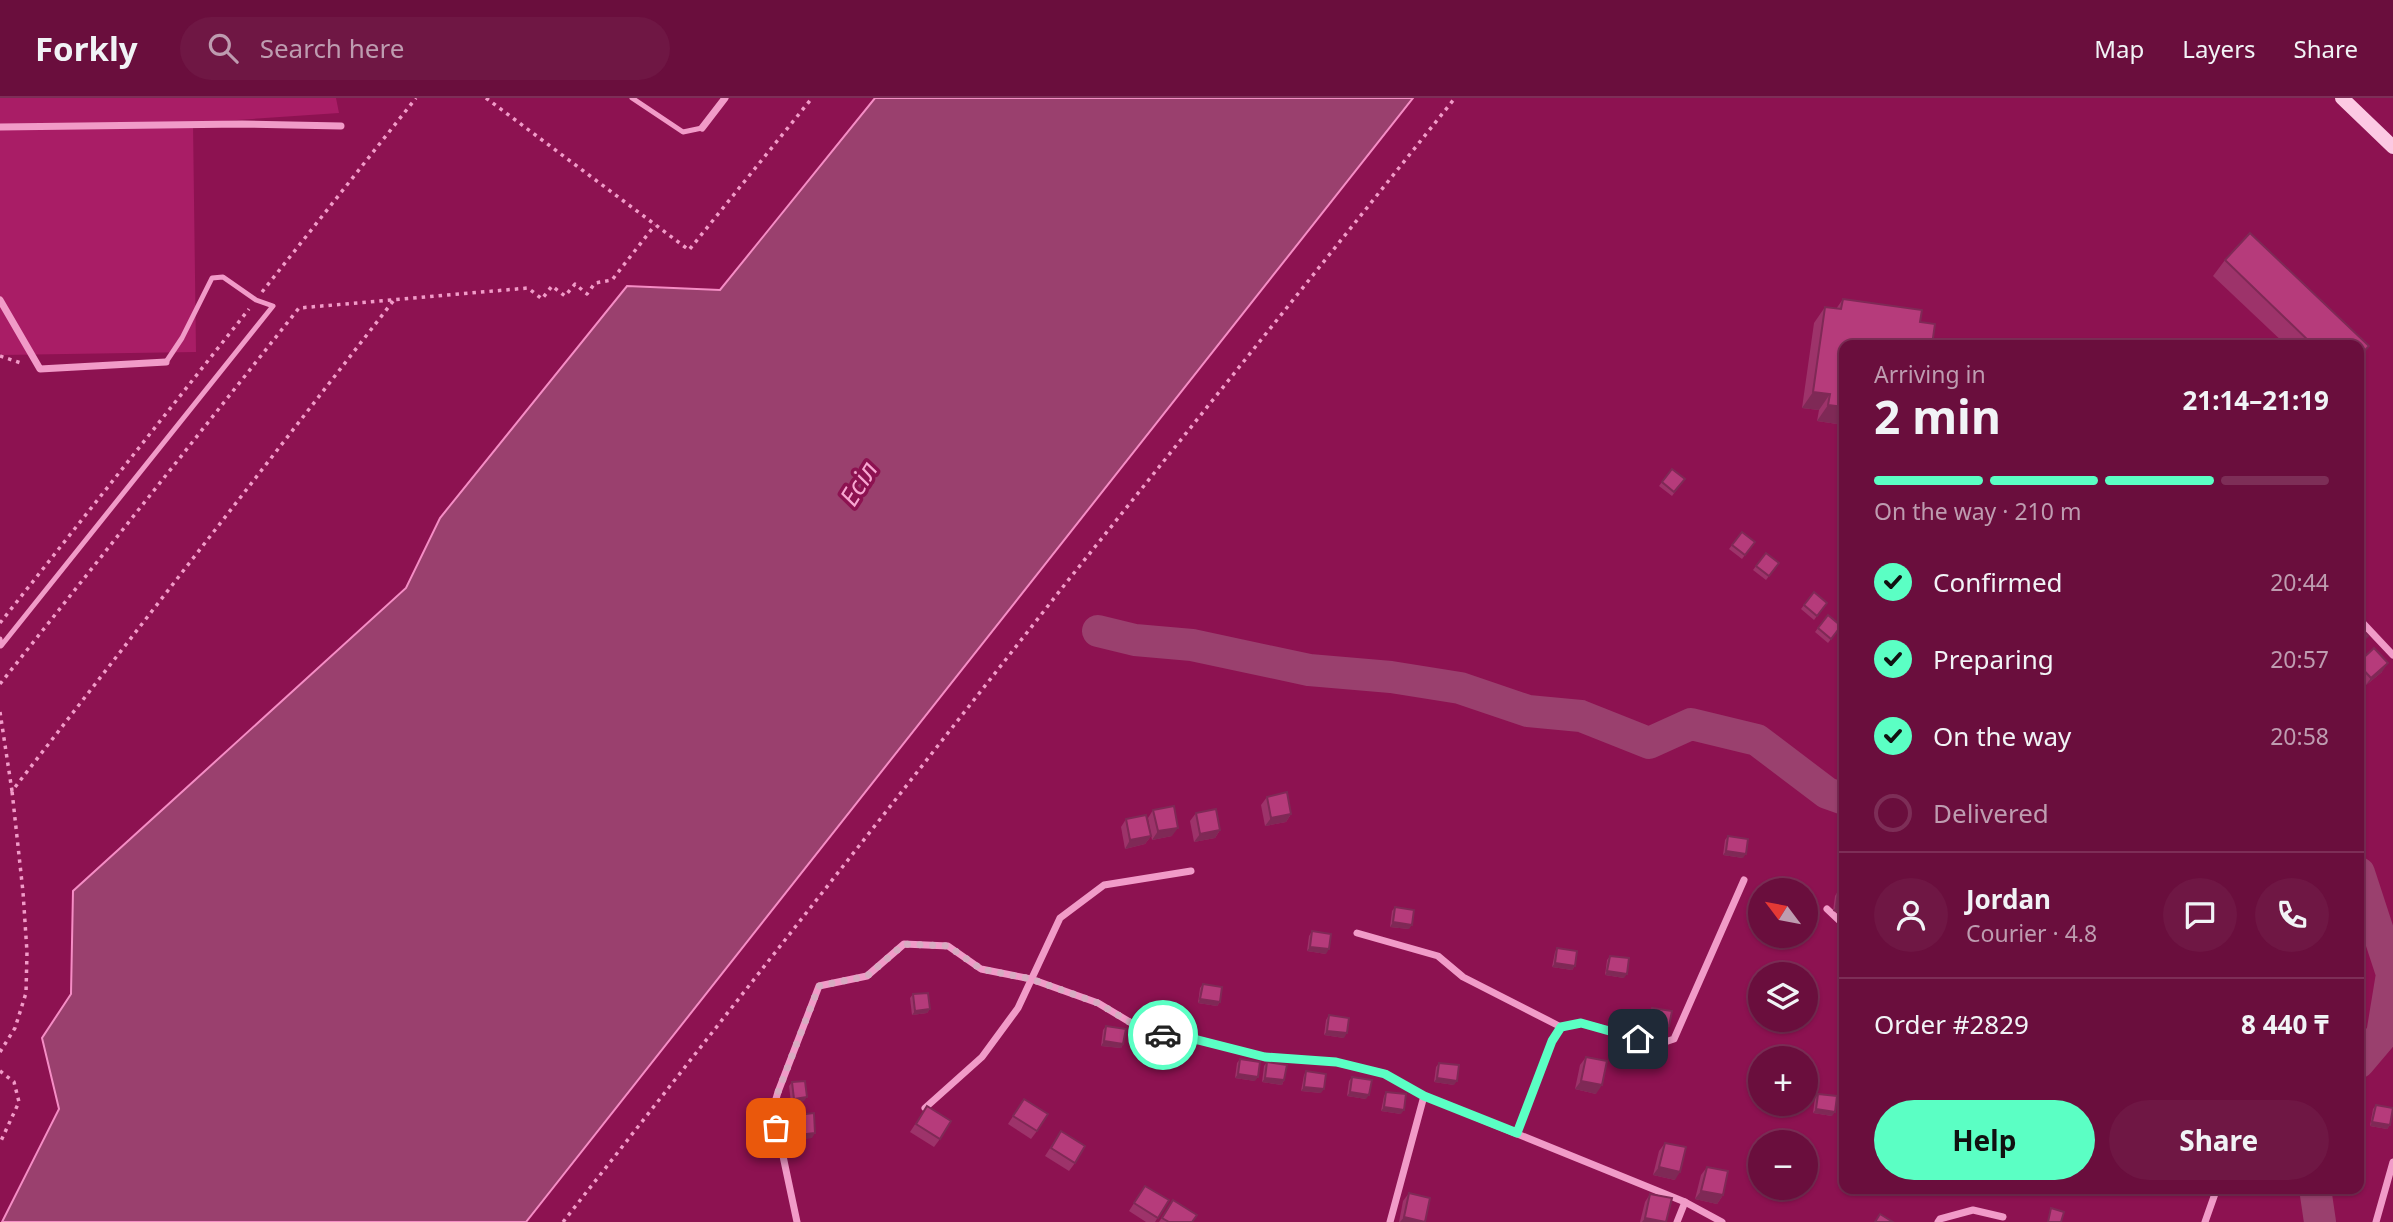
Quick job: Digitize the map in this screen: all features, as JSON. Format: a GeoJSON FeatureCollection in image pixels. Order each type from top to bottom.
{"type":"FeatureCollection","features":[{"type":"Feature","properties":{"kind":"main road"},"geometry":{"type":"LineString","coordinates":[[2342,98],[2393,147]]}},
{"type":"Feature","properties":{"kind":"street"},"geometry":{"type":"LineString","coordinates":[[702,128],[725,98]]}},
{"type":"Feature","properties":{"kind":"street"},"geometry":{"type":"LineString","coordinates":[[0,128],[341,125]]}},
{"type":"Feature","properties":{"kind":"street"},"geometry":{"type":"LineString","coordinates":[[0,300],[40,369],[166,362]]}},
{"type":"Feature","properties":{"kind":"street"},"geometry":{"type":"LineString","coordinates":[[2364,624],[2393,655]]}},
{"type":"Feature","properties":{"kind":"street"},"geometry":{"type":"LineString","coordinates":[[925,1108],[982,1057],[1018,1008],[1060,919],[1104,885],[1191,871]]}},
{"type":"Feature","properties":{"kind":"street"},"geometry":{"type":"LineString","coordinates":[[1357,933],[1438,956],[1463,977],[1561,1027],[1581,1023],[1659,1044],[1674,1040],[1744,880]]}},
{"type":"Feature","properties":{"kind":"street"},"geometry":{"type":"LineString","coordinates":[[1827,909],[1839,920]]}},
{"type":"Feature","properties":{"kind":"street"},"geometry":{"type":"LineString","coordinates":[[797,1222],[773,1109],[819,986],[867,976],[904,944],[948,946],[981,969],[1031,979],[1098,1003],[1148,1033],[1198,1040],[1265,1057],[1336,1062],[1385,1074],[1424,1096],[1685,1202],[1721,1222]]}},
{"type":"Feature","properties":{"kind":"street"},"geometry":{"type":"LineString","coordinates":[[1517,1133],[1552,1041],[1561,1027]]}},
{"type":"Feature","properties":{"kind":"street"},"geometry":{"type":"LineString","coordinates":[[1390,1222],[1424,1096]]}},
{"type":"Feature","properties":{"kind":"street"},"geometry":{"type":"LineString","coordinates":[[2376,1222],[2393,1162]]}},
{"type":"Feature","properties":{"kind":"street"},"geometry":{"type":"LineString","coordinates":[[2205,1222],[2215,1194]]}},
{"type":"Feature","properties":{"kind":"street"},"geometry":{"type":"LineString","coordinates":[[1677,1222],[1685,1202]]}},
{"type":"Feature","properties":{"kind":"street"},"geometry":{"type":"LineString","coordinates":[[1938,1222],[1940,1219],[1973,1210],[2003,1217]]}},
{"type":"Feature","properties":{"kind":"lane"},"geometry":{"type":"LineString","coordinates":[[632,98],[683,132],[702,128]]}},
{"type":"Feature","properties":{"kind":"lane"},"geometry":{"type":"LineString","coordinates":[[0,639],[1,646],[274,306],[256,300],[223,277],[212,278],[182,338],[166,362]]}},
{"type":"Feature","properties":{"kind":"path"},"geometry":{"type":"LineString","coordinates":[[0,623],[416,98]]}},
{"type":"Feature","properties":{"kind":"path"},"geometry":{"type":"LineString","coordinates":[[486,98],[689,250],[812,98]]}},
{"type":"Feature","properties":{"kind":"path"},"geometry":{"type":"LineString","coordinates":[[563,1222],[1066,583],[1455,98]]}},
{"type":"Feature","properties":{"kind":"path"},"geometry":{"type":"LineString","coordinates":[[0,684],[299,308],[528,288],[542,299],[552,286],[565,296],[575,285],[587,294],[595,283],[612,280],[655,225]]}},
{"type":"Feature","properties":{"kind":"path"},"geometry":{"type":"LineString","coordinates":[[12,791],[394,300]]}},
{"type":"Feature","properties":{"kind":"path"},"geometry":{"type":"LineString","coordinates":[[0,712],[12,791],[27,952],[26,993],[15,1028],[0,1052]]}},
{"type":"Feature","properties":{"kind":"path"},"geometry":{"type":"LineString","coordinates":[[0,1070],[14,1082],[19,1102],[0,1143]]}},
{"type":"Feature","properties":{"kind":"shaded area"},"geometry":{"type":"Polygon","coordinates":[[[0,98],[336,98],[339,113],[193,123],[196,352],[2,355],[0,98]]]}},
{"type":"Feature","properties":{"kind":"water","name":"Есіл"},"geometry":{"type":"Polygon","coordinates":[[[875,98],[1413,98],[526,1222],[2,1222],[59,1109],[42,1038],[71,994],[73,891],[406,588],[440,518],[627,286],[720,290],[875,98]]]}},
{"type":"Feature","properties":{"kind":"building"},"geometry":{"type":"Polygon","coordinates":[[[2250,233],[2363,340],[2308,340],[2225,260],[2250,233]]]}},
{"type":"Feature","properties":{"kind":"building"},"geometry":{"type":"Polygon","coordinates":[[[1843,299],[1922,310],[1920,322],[1935,324],[1933,340],[1839,340],[1839,406],[1828,405],[1830,394],[1813,392],[1825,307],[1841,309],[1843,299]]]}},
{"type":"Feature","properties":{"kind":"building"},"geometry":{"type":"Polygon","coordinates":[[[1672,469],[1685,479],[1674,492],[1662,482],[1672,469]]]}},
{"type":"Feature","properties":{"kind":"building"},"geometry":{"type":"Polygon","coordinates":[[[1742,532],[1755,542],[1745,555],[1732,545],[1742,532]]]}},
{"type":"Feature","properties":{"kind":"building"},"geometry":{"type":"Polygon","coordinates":[[[1766,553],[1779,563],[1769,576],[1756,566],[1766,553]]]}},
{"type":"Feature","properties":{"kind":"building"},"geometry":{"type":"Polygon","coordinates":[[[1814,592],[1827,603],[1817,616],[1804,605],[1814,592]]]}},
{"type":"Feature","properties":{"kind":"building"},"geometry":{"type":"Polygon","coordinates":[[[1828,615],[1839,624],[1831,639],[1818,628],[1828,615]]]}},
{"type":"Feature","properties":{"kind":"building"},"geometry":{"type":"Polygon","coordinates":[[[2374,648],[2388,663],[2371,678],[2364,670],[2364,657],[2374,648]]]}},
{"type":"Feature","properties":{"kind":"building"},"geometry":{"type":"Polygon","coordinates":[[[1287,792],[1291,814],[1271,818],[1267,797],[1287,792]]]}},
{"type":"Feature","properties":{"kind":"building"},"geometry":{"type":"Polygon","coordinates":[[[1174,806],[1178,828],[1158,831],[1153,810],[1174,806]]]}},
{"type":"Feature","properties":{"kind":"building"},"geometry":{"type":"Polygon","coordinates":[[[1216,809],[1220,830],[1200,834],[1196,813],[1216,809]]]}},
{"type":"Feature","properties":{"kind":"building"},"geometry":{"type":"Polygon","coordinates":[[[1146,815],[1151,836],[1130,840],[1126,819],[1146,815]]]}},
{"type":"Feature","properties":{"kind":"building"},"geometry":{"type":"Polygon","coordinates":[[[1728,836],[1748,839],[1746,854],[1726,851],[1728,836]]]}},
{"type":"Feature","properties":{"kind":"building"},"geometry":{"type":"Polygon","coordinates":[[[1838,891],[1839,907],[1836,907],[1838,891]]]}},
{"type":"Feature","properties":{"kind":"building"},"geometry":{"type":"Polygon","coordinates":[[[1395,907],[1414,910],[1412,925],[1393,922],[1395,907]]]}},
{"type":"Feature","properties":{"kind":"building"},"geometry":{"type":"Polygon","coordinates":[[[1312,931],[1331,934],[1329,949],[1310,947],[1312,931]]]}},
{"type":"Feature","properties":{"kind":"building"},"geometry":{"type":"Polygon","coordinates":[[[1557,948],[1577,951],[1575,966],[1555,963],[1557,948]]]}},
{"type":"Feature","properties":{"kind":"building"},"geometry":{"type":"Polygon","coordinates":[[[1610,956],[1629,958],[1627,974],[1607,971],[1610,956]]]}},
{"type":"Feature","properties":{"kind":"building"},"geometry":{"type":"Polygon","coordinates":[[[1203,984],[1222,987],[1220,1002],[1200,999],[1203,984]]]}},
{"type":"Feature","properties":{"kind":"building"},"geometry":{"type":"Polygon","coordinates":[[[928,993],[930,1009],[915,1011],[913,994],[928,993]]]}},
{"type":"Feature","properties":{"kind":"building"},"geometry":{"type":"Polygon","coordinates":[[[1652,1008],[1672,1011],[1669,1026],[1650,1023],[1652,1008]]]}},
{"type":"Feature","properties":{"kind":"building"},"geometry":{"type":"Polygon","coordinates":[[[1329,1015],[1349,1018],[1347,1033],[1327,1031],[1329,1015]]]}},
{"type":"Feature","properties":{"kind":"building"},"geometry":{"type":"Polygon","coordinates":[[[1106,1026],[1126,1029],[1123,1044],[1104,1041],[1106,1026]]]}},
{"type":"Feature","properties":{"kind":"building"},"geometry":{"type":"Polygon","coordinates":[[[1153,1041],[1172,1044],[1170,1059],[1151,1056],[1153,1041]]]}},
{"type":"Feature","properties":{"kind":"building"},"geometry":{"type":"Polygon","coordinates":[[[1586,1057],[1607,1061],[1602,1085],[1581,1081],[1586,1057]]]}},
{"type":"Feature","properties":{"kind":"building"},"geometry":{"type":"Polygon","coordinates":[[[1240,1059],[1260,1062],[1258,1077],[1238,1074],[1240,1059]]]}},
{"type":"Feature","properties":{"kind":"building"},"geometry":{"type":"Polygon","coordinates":[[[1267,1062],[1287,1065],[1284,1080],[1265,1078],[1267,1062]]]}},
{"type":"Feature","properties":{"kind":"building"},"geometry":{"type":"Polygon","coordinates":[[[1439,1063],[1459,1065],[1457,1081],[1437,1078],[1439,1063]]]}},
{"type":"Feature","properties":{"kind":"building"},"geometry":{"type":"Polygon","coordinates":[[[1306,1071],[1326,1074],[1324,1089],[1304,1087],[1306,1071]]]}},
{"type":"Feature","properties":{"kind":"building"},"geometry":{"type":"Polygon","coordinates":[[[1352,1077],[1372,1080],[1369,1095],[1350,1092],[1352,1077]]]}},
{"type":"Feature","properties":{"kind":"building"},"geometry":{"type":"Polygon","coordinates":[[[805,1081],[807,1097],[794,1099],[792,1082],[805,1081]]]}},
{"type":"Feature","properties":{"kind":"building"},"geometry":{"type":"Polygon","coordinates":[[[1386,1092],[1406,1094],[1404,1110],[1384,1107],[1386,1092]]]}},
{"type":"Feature","properties":{"kind":"building"},"geometry":{"type":"Polygon","coordinates":[[[1818,1094],[1837,1096],[1835,1112],[1818,1109],[1818,1094]]]}},
{"type":"Feature","properties":{"kind":"building"},"geometry":{"type":"Polygon","coordinates":[[[1024,1099],[1048,1114],[1037,1131],[1013,1116],[1024,1099]]]}},
{"type":"Feature","properties":{"kind":"building"},"geometry":{"type":"Polygon","coordinates":[[[2376,1105],[2393,1108],[2390,1125],[2372,1122],[2376,1105]]]}},
{"type":"Feature","properties":{"kind":"building"},"geometry":{"type":"Polygon","coordinates":[[[927,1106],[951,1121],[940,1139],[916,1124],[927,1106]]]}},
{"type":"Feature","properties":{"kind":"building"},"geometry":{"type":"Polygon","coordinates":[[[814,1113],[815,1133],[798,1135],[797,1115],[814,1113]]]}},
{"type":"Feature","properties":{"kind":"building"},"geometry":{"type":"Polygon","coordinates":[[[1061,1131],[1085,1146],[1075,1163],[1051,1148],[1061,1131]]]}},
{"type":"Feature","properties":{"kind":"building"},"geometry":{"type":"Polygon","coordinates":[[[1665,1143],[1686,1147],[1680,1172],[1659,1167],[1665,1143]]]}},
{"type":"Feature","properties":{"kind":"building"},"geometry":{"type":"Polygon","coordinates":[[[1707,1167],[1728,1171],[1723,1195],[1701,1191],[1707,1167]]]}},
{"type":"Feature","properties":{"kind":"building"},"geometry":{"type":"Polygon","coordinates":[[[1145,1186],[1169,1200],[1158,1218],[1134,1203],[1145,1186]]]}},
{"type":"Feature","properties":{"kind":"building"},"geometry":{"type":"Polygon","coordinates":[[[1409,1193],[1430,1198],[1425,1222],[1404,1217],[1409,1193]]]}},
{"type":"Feature","properties":{"kind":"building"},"geometry":{"type":"Polygon","coordinates":[[[1650,1194],[1672,1198],[1666,1222],[1645,1218],[1650,1194]]]}},
{"type":"Feature","properties":{"kind":"building"},"geometry":{"type":"Polygon","coordinates":[[[1173,1200],[1197,1215],[1192,1222],[1169,1222],[1162,1218],[1173,1200]]]}},
{"type":"Feature","properties":{"kind":"building"},"geometry":{"type":"Polygon","coordinates":[[[2051,1208],[2064,1212],[2061,1222],[2048,1222],[2051,1208]]]}},
{"type":"Feature","properties":{"kind":"building"},"geometry":{"type":"Polygon","coordinates":[[[1880,1214],[1893,1222],[1875,1222],[1880,1214]]]}},
{"type":"Feature","properties":{"kind":"waterway"},"geometry":{"type":"LineString","coordinates":[[1098,631],[1135,640],[1192,645],[1309,670],[1391,677],[1460,688],[1528,711],[1581,716],[1649,743],[1691,724],[1757,740],[1827,793],[1839,797]]}},
{"type":"Feature","properties":{"kind":"waterway"},"geometry":{"type":"LineString","coordinates":[[2364,888],[2392,974],[2382,1035],[2364,1056]]}},
{"type":"Feature","properties":{"kind":"waterway"},"geometry":{"type":"LineString","coordinates":[[2316,1194],[2320,1222]]}},
{"type":"Feature","properties":{"kind":"way so far"},"geometry":{"type":"LineString","coordinates":[[776,1128],[773,1109],[778,1092],[819,986],[867,976],[904,944],[948,946],[981,969],[1031,979],[1076,995],[1098,1003],[1148,1033],[1163,1035]]}},
{"type":"Feature","properties":{"kind":"route"},"geometry":{"type":"LineString","coordinates":[[1163,1035],[1198,1040],[1265,1057],[1336,1062],[1385,1074],[1424,1096],[1517,1133],[1552,1041],[1561,1027],[1581,1023],[1638,1039]]}}]}
